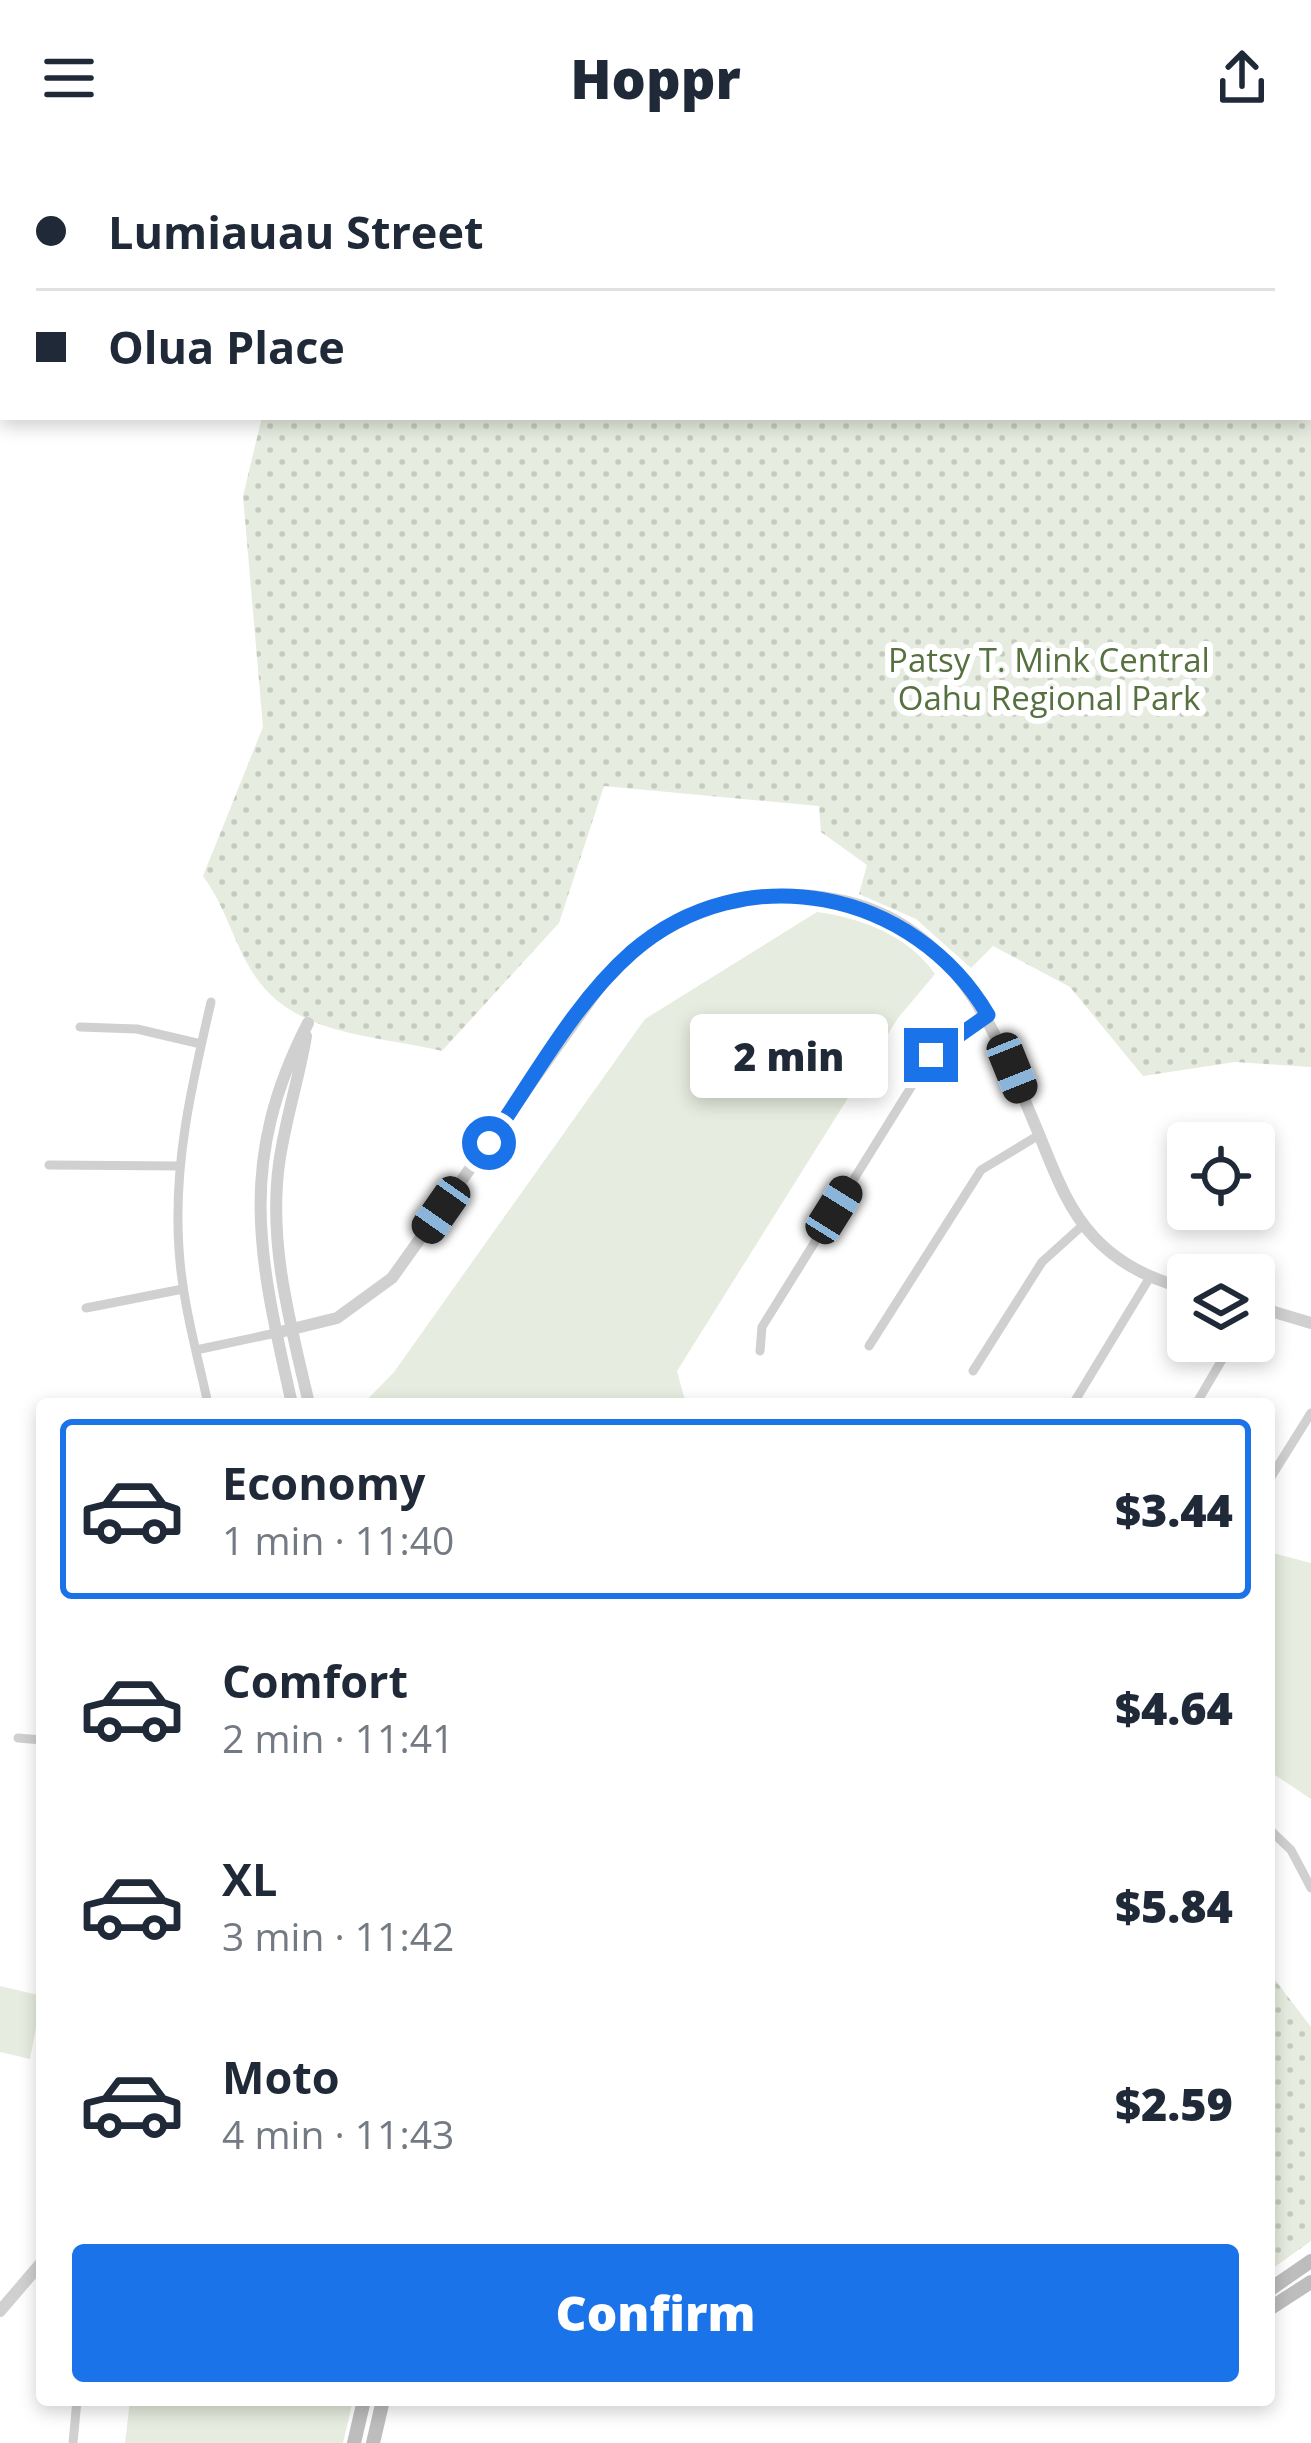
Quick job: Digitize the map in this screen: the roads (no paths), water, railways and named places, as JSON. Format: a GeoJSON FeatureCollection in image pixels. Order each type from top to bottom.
{"type":"FeatureCollection","features":[{"type":"Feature","properties":{"kind":"main road"},"geometry":{"type":"LineString","coordinates":[[1275,2286],[1311,2261]]}},
{"type":"Feature","properties":{"kind":"main road"},"geometry":{"type":"LineString","coordinates":[[1275,2305],[1311,2282]]}},
{"type":"Feature","properties":{"kind":"main road"},"geometry":{"type":"LineString","coordinates":[[354,2443],[363,2406]]}},
{"type":"Feature","properties":{"kind":"main road"},"geometry":{"type":"LineString","coordinates":[[373,2443],[382,2406]]}},
{"type":"Feature","properties":{"kind":"street"},"geometry":{"type":"LineString","coordinates":[[196,1350],[337,1318],[382,1287],[617,966],[658,932],[699,911],[742,899],[787,895],[861,908],[929,945],[962,977],[988,1015],[1084,1225],[1110,1252],[1167,1282]]}},
{"type":"Feature","properties":{"kind":"street"},"geometry":{"type":"LineString","coordinates":[[207,1398],[183,1289],[179,1166],[211,1002]]}},
{"type":"Feature","properties":{"kind":"street"},"geometry":{"type":"LineString","coordinates":[[760,1351],[762,1327],[931,1055],[988,1015]]}},
{"type":"Feature","properties":{"kind":"street"},"geometry":{"type":"LineString","coordinates":[[291,1398],[262,1259],[261,1172],[280,1079],[308,1023],[277,1194],[281,1274],[308,1398]]}},
{"type":"Feature","properties":{"kind":"street"},"geometry":{"type":"LineString","coordinates":[[80,1028],[137,1029],[201,1044]]}},
{"type":"Feature","properties":{"kind":"street"},"geometry":{"type":"LineString","coordinates":[[869,1346],[973,1179],[1002,1153],[1040,1135]]}},
{"type":"Feature","properties":{"kind":"street"},"geometry":{"type":"LineString","coordinates":[[49,1165],[179,1166]]}},
{"type":"Feature","properties":{"kind":"street"},"geometry":{"type":"LineString","coordinates":[[973,1372],[1042,1262],[1084,1225]]}},
{"type":"Feature","properties":{"kind":"street"},"geometry":{"type":"LineString","coordinates":[[1077,1398],[1150,1277]]}},
{"type":"Feature","properties":{"kind":"street"},"geometry":{"type":"LineString","coordinates":[[86,1308],[183,1289]]}},
{"type":"Feature","properties":{"kind":"street"},"geometry":{"type":"LineString","coordinates":[[1275,1312],[1311,1323]]}},
{"type":"Feature","properties":{"kind":"street"},"geometry":{"type":"LineString","coordinates":[[1200,1398],[1221,1362]]}},
{"type":"Feature","properties":{"kind":"street"},"geometry":{"type":"LineString","coordinates":[[1275,1470],[1311,1413]]}},
{"type":"Feature","properties":{"kind":"street"},"geometry":{"type":"LineString","coordinates":[[17,1738],[36,1740]]}},
{"type":"Feature","properties":{"kind":"street"},"geometry":{"type":"LineString","coordinates":[[1275,1835],[1291,1850],[1311,1888]]}},
{"type":"Feature","properties":{"kind":"street"},"geometry":{"type":"LineString","coordinates":[[0,2312],[36,2269]]}},
{"type":"Feature","properties":{"kind":"street"},"geometry":{"type":"LineString","coordinates":[[73,2443],[76,2406]]}},
{"type":"Feature","properties":{"kind":"park label","name":"Patsy T. Mink Central Oahu Regional Park"},"geometry":{"type":"Point","coordinates":[1049,679]}}]}
